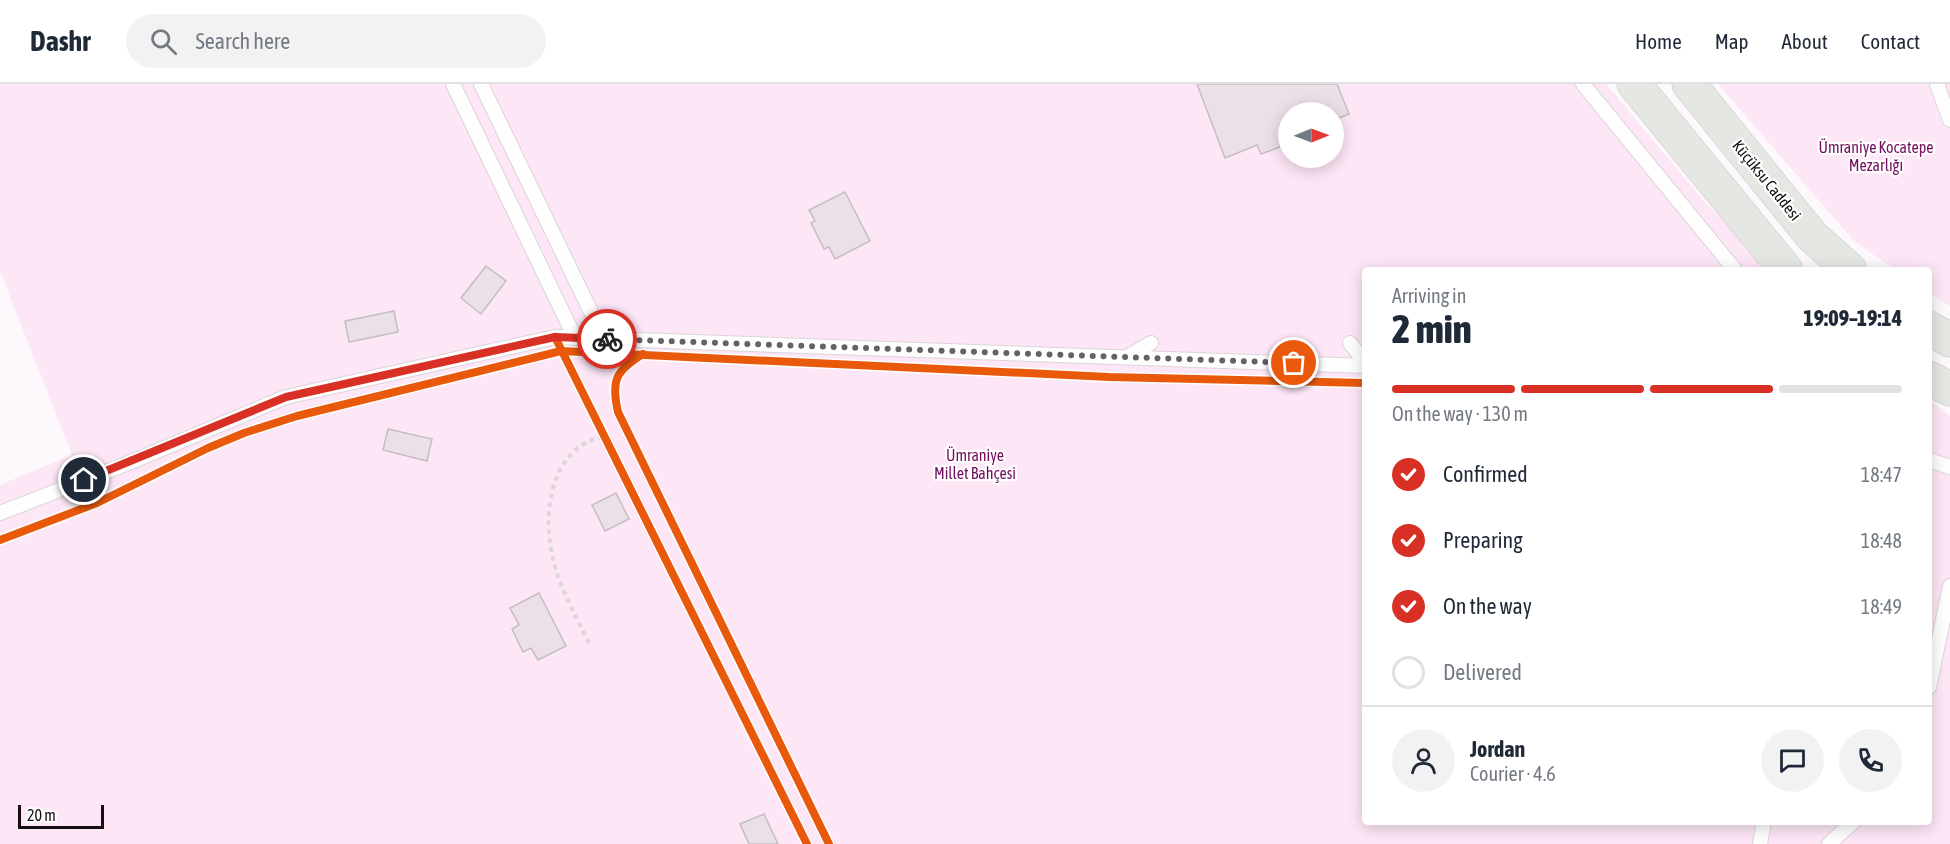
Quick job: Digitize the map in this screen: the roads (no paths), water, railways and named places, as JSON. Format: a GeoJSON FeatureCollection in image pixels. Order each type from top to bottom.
{"type":"FeatureCollection","features":[{"type":"Feature","properties":{"kind":"main road"},"geometry":{"type":"LineString","coordinates":[[1634,84],[1784,267]]}},
{"type":"Feature","properties":{"kind":"main road","name":"Küçüksu Caddesi"},"geometry":{"type":"LineString","coordinates":[[1689,84],[1812,236],[1847,267]]}},
{"type":"Feature","properties":{"kind":"main road"},"geometry":{"type":"LineString","coordinates":[[1932,330],[1950,340]]}},
{"type":"Feature","properties":{"kind":"main road"},"geometry":{"type":"LineString","coordinates":[[1932,380],[1950,389]]}},
{"type":"Feature","properties":{"kind":"lane"},"geometry":{"type":"LineString","coordinates":[[453,84],[575,338]]}},
{"type":"Feature","properties":{"kind":"lane"},"geometry":{"type":"LineString","coordinates":[[482,84],[604,339]]}},
{"type":"Feature","properties":{"kind":"lane"},"geometry":{"type":"LineString","coordinates":[[1583,84],[1733,267]]}},
{"type":"Feature","properties":{"kind":"lane"},"geometry":{"type":"LineString","coordinates":[[1937,84],[1950,120]]}},
{"type":"Feature","properties":{"kind":"lane"},"geometry":{"type":"LineString","coordinates":[[0,513],[126,464],[286,397],[555,337],[1362,364]]}},
{"type":"Feature","properties":{"kind":"lane"},"geometry":{"type":"LineString","coordinates":[[1127,357],[1151,343]]}},
{"type":"Feature","properties":{"kind":"lane"},"geometry":{"type":"LineString","coordinates":[[1350,343],[1362,360]]}},
{"type":"Feature","properties":{"kind":"lane"},"geometry":{"type":"LineString","coordinates":[[1932,461],[1950,467]]}},
{"type":"Feature","properties":{"kind":"lane"},"geometry":{"type":"LineString","coordinates":[[1932,673],[1950,586]]}},
{"type":"Feature","properties":{"kind":"lane"},"geometry":{"type":"LineString","coordinates":[[1760,844],[1763,825]]}},
{"type":"Feature","properties":{"kind":"lane"},"geometry":{"type":"LineString","coordinates":[[1829,844],[1845,825]]}},
{"type":"Feature","properties":{"kind":"park label","name":"Ümraniye Kocatepe Mezarlığı"},"geometry":{"type":"Point","coordinates":[1876,156]}},
{"type":"Feature","properties":{"kind":"park label","name":"Ümraniye Millet Bahçesi"},"geometry":{"type":"Point","coordinates":[975,464]}}]}
